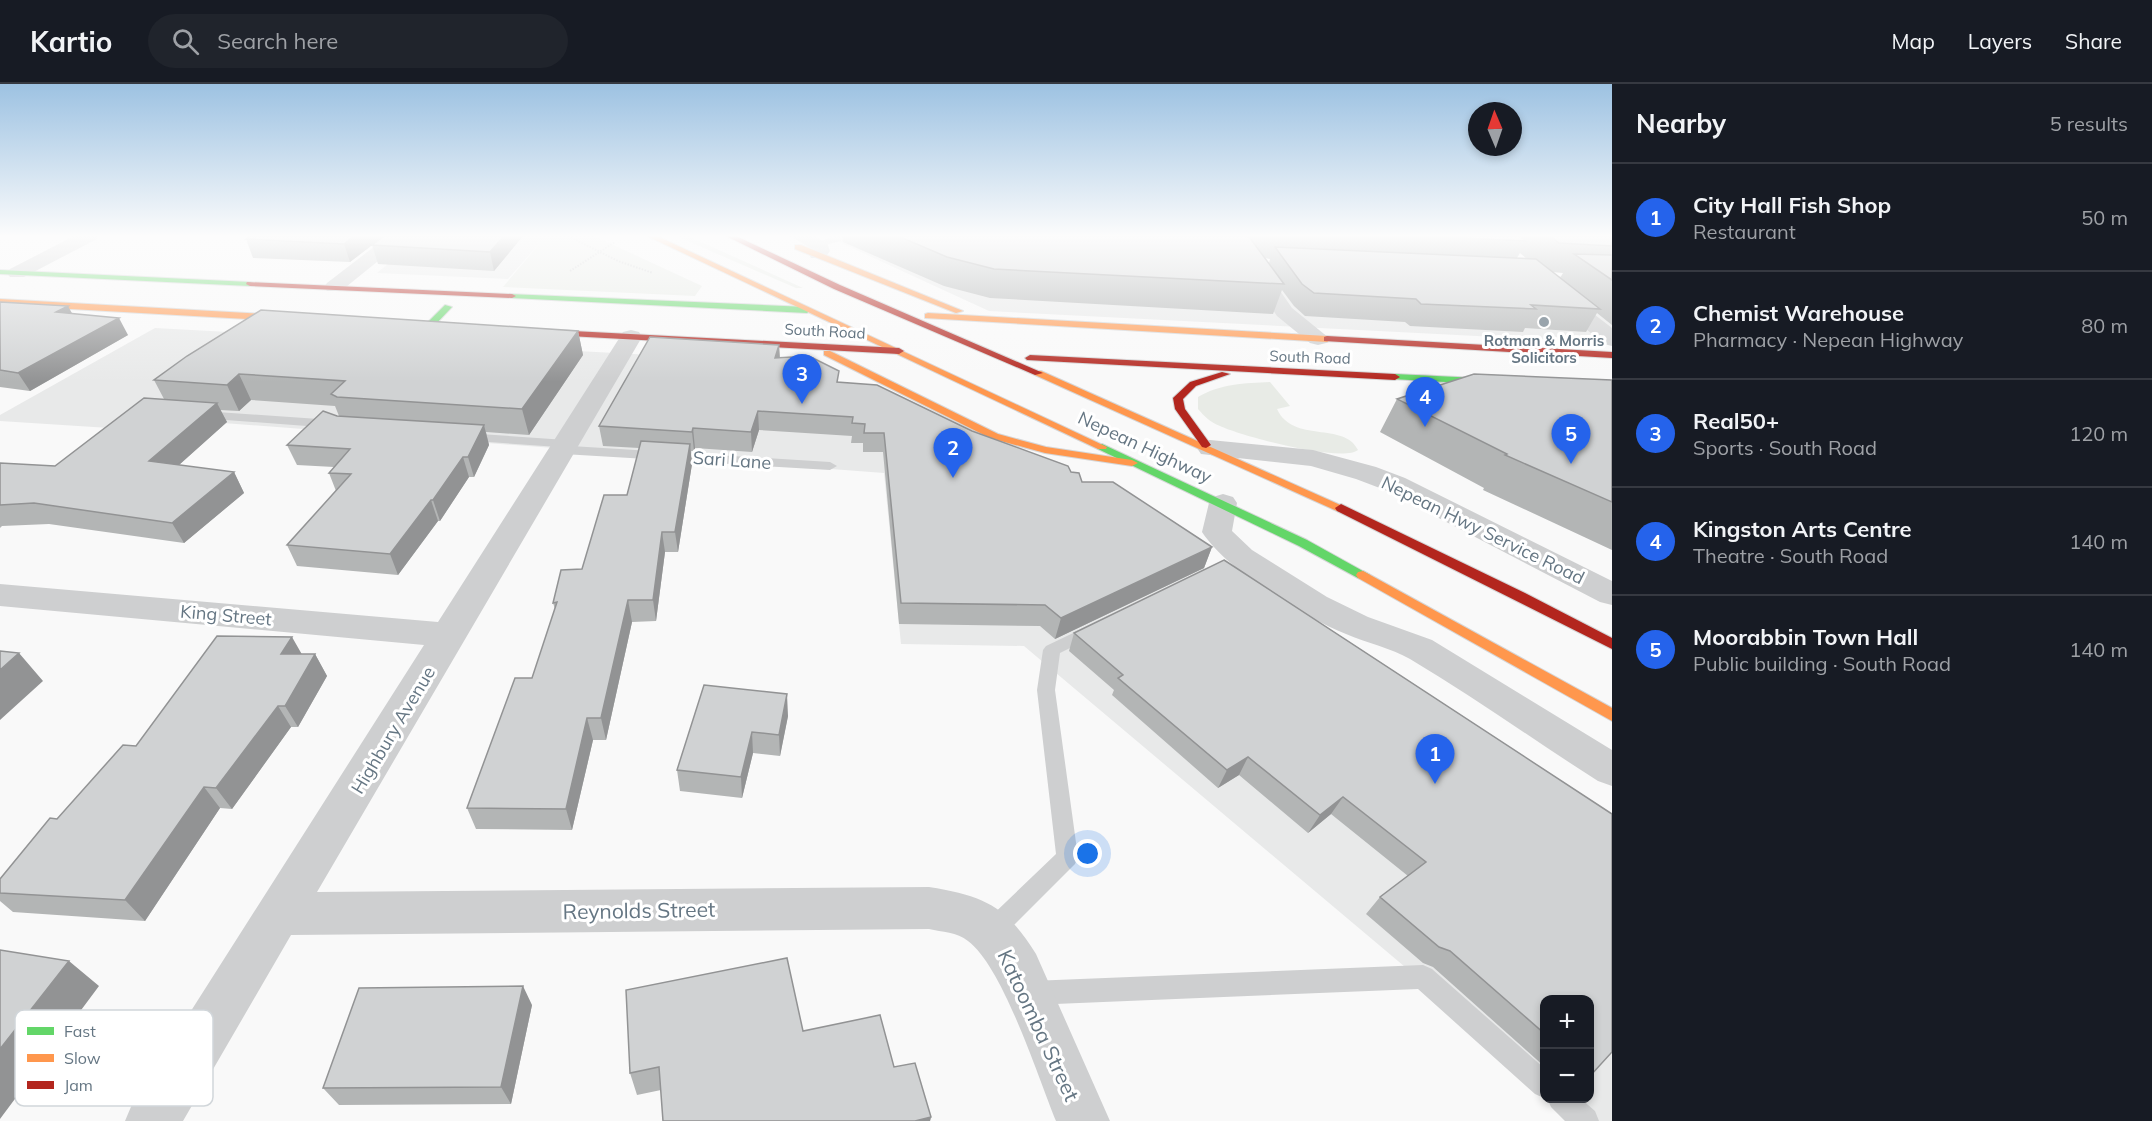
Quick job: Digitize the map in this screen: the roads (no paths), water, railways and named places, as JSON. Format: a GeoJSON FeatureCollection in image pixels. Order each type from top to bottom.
{"type":"FeatureCollection","features":[{"type":"Feature","properties":{"kind":"main road","name":"South Road"},"geometry":{"type":"LineString","coordinates":[[247,284],[903,314],[1612,355]]}},
{"type":"Feature","properties":{"kind":"main road","name":"Nepean Highway"},"geometry":{"type":"LineString","coordinates":[[753,284],[1222,503],[1399,594],[1612,715]]}},
{"type":"Feature","properties":{"kind":"main road","name":"Nepean Highway"},"geometry":{"type":"LineString","coordinates":[[832,284],[1208,447],[1450,562],[1612,644]]}},
{"type":"Feature","properties":{"kind":"main road"},"geometry":{"type":"LineString","coordinates":[[896,284],[954,310],[993,320]]}},
{"type":"Feature","properties":{"kind":"main road"},"geometry":{"type":"LineString","coordinates":[[339,288],[393,301],[454,308],[424,326],[453,327]]}},
{"type":"Feature","properties":{"kind":"main road"},"geometry":{"type":"LineString","coordinates":[[0,302],[308,319]]}},
{"type":"Feature","properties":{"kind":"main road"},"geometry":{"type":"LineString","coordinates":[[809,328],[887,333]]}},
{"type":"Feature","properties":{"kind":"main road","name":"South Road"},"geometry":{"type":"LineString","coordinates":[[524,331],[626,329],[814,347],[934,353]]}},
{"type":"Feature","properties":{"kind":"main road"},"geometry":{"type":"LineString","coordinates":[[910,334],[990,339]]}},
{"type":"Feature","properties":{"kind":"main road"},"geometry":{"type":"LineString","coordinates":[[814,347],[994,436],[1054,454],[1132,463]]}},
{"type":"Feature","properties":{"kind":"main road","name":"South Road"},"geometry":{"type":"LineString","coordinates":[[958,354],[1519,383]]}},
{"type":"Feature","properties":{"kind":"main road"},"geometry":{"type":"LineString","coordinates":[[1240,355],[1406,377]]}},
{"type":"Feature","properties":{"kind":"main road"},"geometry":{"type":"LineString","coordinates":[[1208,447],[1180,409],[1179,398],[1183,392],[1202,380],[1245,370]]}},
{"type":"Feature","properties":{"kind":"street"},"geometry":{"type":"LineString","coordinates":[[339,288],[343,284]]}},
{"type":"Feature","properties":{"kind":"street"},"geometry":{"type":"LineString","coordinates":[[1266,284],[1284,312],[1318,338]]}},
{"type":"Feature","properties":{"kind":"street"},"geometry":{"type":"LineString","coordinates":[[1544,284],[1612,339]]}},
{"type":"Feature","properties":{"kind":"street","name":"Highbury Avenue"},"geometry":{"type":"LineString","coordinates":[[213,1022],[564,447],[626,329]]}},
{"type":"Feature","properties":{"kind":"street","name":"Nepean Hwy Service Road"},"geometry":{"type":"LineString","coordinates":[[1208,447],[1313,458],[1366,473],[1395,484],[1612,594]]}},
{"type":"Feature","properties":{"kind":"street"},"geometry":{"type":"LineString","coordinates":[[1222,503],[1217,532],[1225,543],[1232,561],[1356,626],[1420,649],[1612,770]]}},
{"type":"Feature","properties":{"kind":"street","name":"King Street"},"geometry":{"type":"LineString","coordinates":[[0,595],[451,635]]}},
{"type":"Feature","properties":{"kind":"street","name":"Reynolds Street"},"geometry":{"type":"LineString","coordinates":[[280,914],[929,908],[975,918],[992,931]]}},
{"type":"Feature","properties":{"kind":"street","name":"Katoomba Street"},"geometry":{"type":"LineString","coordinates":[[992,931],[1015,964],[1029,993],[1083,1121]]}},
{"type":"Feature","properties":{"kind":"street","name":"Highbury Avenue"},"geometry":{"type":"LineString","coordinates":[[152,1121],[161,1106]]}},
{"type":"Feature","properties":{"kind":"lane"},"geometry":{"type":"LineString","coordinates":[[191,414],[330,423],[345,429]]}},
{"type":"Feature","properties":{"kind":"lane","name":"Sari Lane"},"geometry":{"type":"LineString","coordinates":[[451,436],[564,447],[830,466]]}},
{"type":"Feature","properties":{"kind":"lane"},"geometry":{"type":"LineString","coordinates":[[992,931],[1067,857],[1046,690],[1052,650],[1103,625]]}},
{"type":"Feature","properties":{"kind":"lane"},"geometry":{"type":"LineString","coordinates":[[1029,993],[1422,977],[1540,1081]]}},
{"type":"Feature","properties":{"kind":"lane"},"geometry":{"type":"LineString","coordinates":[[1565,1103],[1585,1121]]}},
{"type":"Feature","properties":{"kind":"place","name":"Rotman & Morris Solicitors"},"geometry":{"type":"Point","coordinates":[1544,322]}},
{"type":"Feature","properties":{"kind":"place","name":"Real50+"},"geometry":{"type":"Point","coordinates":[802,404]}},
{"type":"Feature","properties":{"kind":"place","name":"Kingston Arts Centre"},"geometry":{"type":"Point","coordinates":[1425,427]}},
{"type":"Feature","properties":{"kind":"place","name":"Moorabbin Town Hall"},"geometry":{"type":"Point","coordinates":[1571,464]}},
{"type":"Feature","properties":{"kind":"place","name":"Chemist Warehouse"},"geometry":{"type":"Point","coordinates":[953,478]}},
{"type":"Feature","properties":{"kind":"place","name":"City Hall Fish Shop"},"geometry":{"type":"Point","coordinates":[1435,784]}}]}
